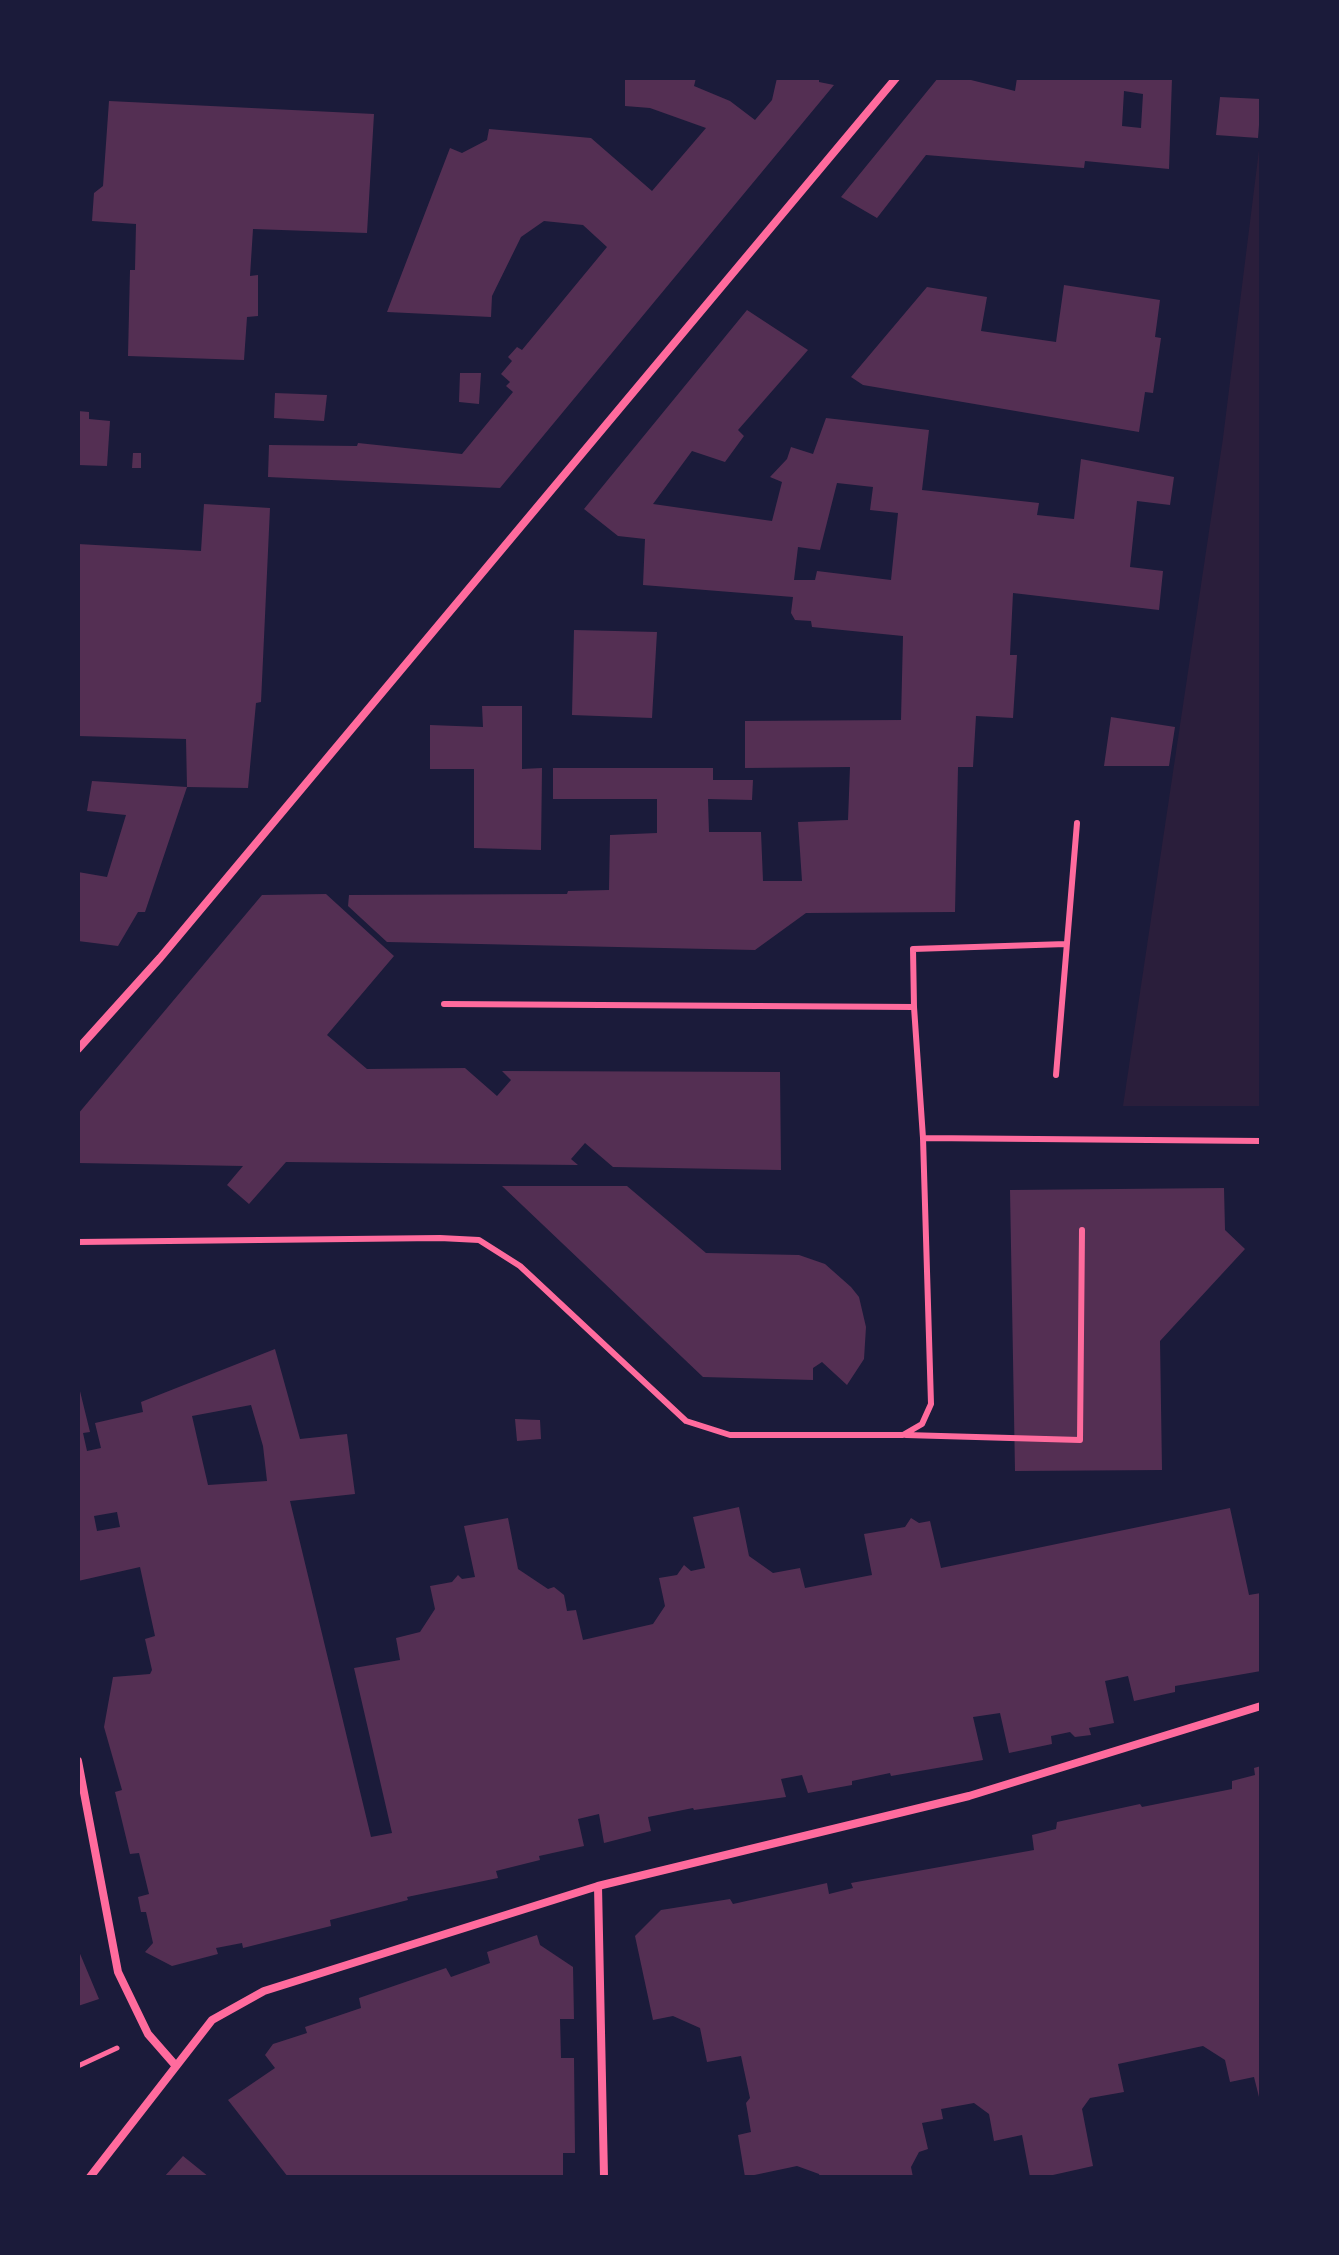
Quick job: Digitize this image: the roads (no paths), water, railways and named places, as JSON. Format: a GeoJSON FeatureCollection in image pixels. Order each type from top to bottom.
{"type":"FeatureCollection","features":[{"type":"Feature","properties":{"kind":"street"},"geometry":{"type":"LineString","coordinates":[[78,1049],[160,958],[896,78]]}},
{"type":"Feature","properties":{"kind":"street"},"geometry":{"type":"LineString","coordinates":[[90,2177],[212,2020],[264,1991],[598,1886],[969,1796],[1261,1706]]}},
{"type":"Feature","properties":{"kind":"street"},"geometry":{"type":"LineString","coordinates":[[78,1761],[118,1972],[148,2034],[176,2066]]}},
{"type":"Feature","properties":{"kind":"street"},"geometry":{"type":"LineString","coordinates":[[598,1886],[604,2177]]}},
{"type":"Feature","properties":{"kind":"lane"},"geometry":{"type":"LineString","coordinates":[[1056,1075],[1077,823]]}},
{"type":"Feature","properties":{"kind":"lane"},"geometry":{"type":"LineString","coordinates":[[903,1435],[922,1424],[931,1404],[923,1138],[913,949],[1066,944]]}},
{"type":"Feature","properties":{"kind":"lane"},"geometry":{"type":"LineString","coordinates":[[444,1004],[914,1007]]}},
{"type":"Feature","properties":{"kind":"lane"},"geometry":{"type":"LineString","coordinates":[[923,1138],[1261,1141]]}},
{"type":"Feature","properties":{"kind":"lane"},"geometry":{"type":"LineString","coordinates":[[78,1242],[479,1240],[520,1266],[686,1421],[730,1435],[903,1435],[1080,1440],[1082,1230]]}}]}
